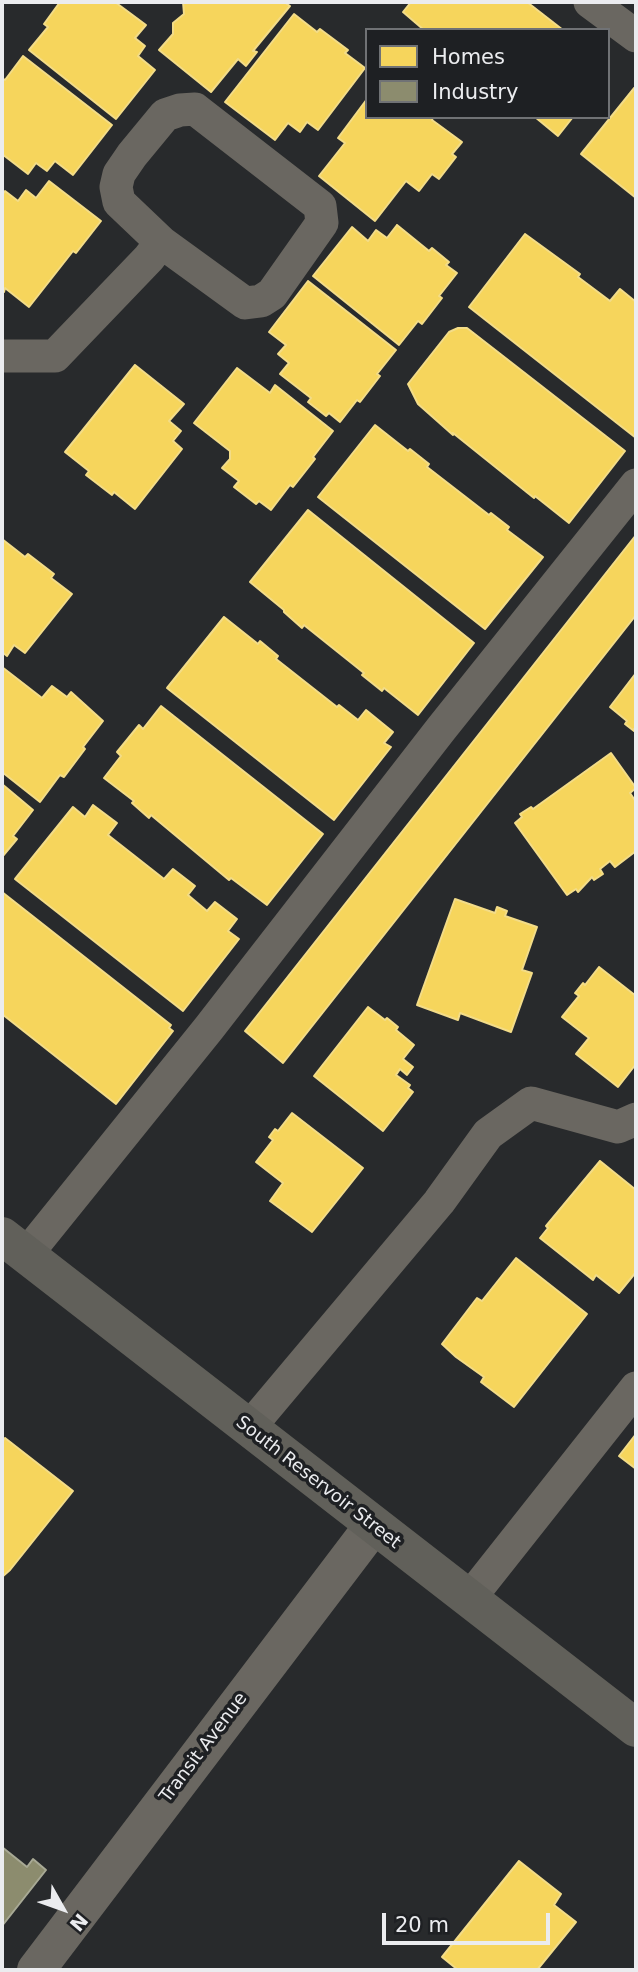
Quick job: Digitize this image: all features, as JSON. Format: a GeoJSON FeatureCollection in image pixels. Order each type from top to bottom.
{"type":"FeatureCollection","features":[{"type":"Feature","properties":{"kind":"main road","name":"South Reservoir Street"},"geometry":{"type":"LineString","coordinates":[[14,1245],[636,1728]]}},
{"type":"Feature","properties":{"kind":"street","name":"Transit Avenue"},"geometry":{"type":"LineString","coordinates":[[36,1970],[373,1525]]}},
{"type":"Feature","properties":{"kind":"lane"},"geometry":{"type":"LineString","coordinates":[[590,2],[636,36]]}},
{"type":"Feature","properties":{"kind":"lane"},"geometry":{"type":"LineString","coordinates":[[195,109],[320,206],[322,223],[272,294],[261,301],[245,303],[162,242],[119,202],[116,187],[119,174],[132,155],[165,116],[180,110],[195,109]]}},
{"type":"Feature","properties":{"kind":"lane"},"geometry":{"type":"LineString","coordinates":[[2,356],[55,356],[162,242]]}},
{"type":"Feature","properties":{"kind":"lane"},"geometry":{"type":"LineString","coordinates":[[14,1245],[209,1028],[636,485]]}},
{"type":"Feature","properties":{"kind":"lane"},"geometry":{"type":"LineString","coordinates":[[249,1428],[439,1202],[488,1134],[531,1103],[618,1127],[636,1119]]}},
{"type":"Feature","properties":{"kind":"lane"},"geometry":{"type":"LineString","coordinates":[[469,1599],[636,1388]]}},
{"type":"Feature","properties":{"kind":"building: Homes"},"geometry":{"type":"Polygon","coordinates":[[[60,2],[115,2],[146,25],[135,38],[145,46],[138,56],[155,70],[116,119],[29,50],[48,27],[44,24],[60,2]]]}},
{"type":"Feature","properties":{"kind":"building: Homes"},"geometry":{"type":"Polygon","coordinates":[[[183,2],[284,2],[290,6],[253,51],[257,52],[246,66],[238,59],[211,92],[159,50],[173,34],[173,23],[184,14],[183,2]]]}},
{"type":"Feature","properties":{"kind":"building: Homes"},"geometry":{"type":"Polygon","coordinates":[[[411,2],[527,2],[560,28],[422,28],[403,12],[411,2]]]}},
{"type":"Feature","properties":{"kind":"building: Homes"},"geometry":{"type":"Polygon","coordinates":[[[294,14],[317,32],[320,29],[348,50],[345,53],[365,68],[318,130],[307,122],[300,132],[288,123],[275,140],[225,102],[294,14]]]}},
{"type":"Feature","properties":{"kind":"building: Homes"},"geometry":{"type":"Polygon","coordinates":[[[23,56],[112,125],[73,175],[55,161],[47,171],[36,163],[28,174],[2,154],[2,78],[5,80],[23,56]]]}},
{"type":"Feature","properties":{"kind":"building: Homes"},"geometry":{"type":"Polygon","coordinates":[[[635,87],[636,198],[581,154],[635,87]]]}},
{"type":"Feature","properties":{"kind":"building: Homes"},"geometry":{"type":"Polygon","coordinates":[[[365,102],[365,119],[432,119],[462,142],[452,154],[456,157],[439,179],[432,174],[419,191],[406,181],[375,221],[319,176],[345,143],[338,138],[365,102]]]}},
{"type":"Feature","properties":{"kind":"building: Homes"},"geometry":{"type":"Polygon","coordinates":[[[537,119],[571,119],[558,136],[537,119]]]}},
{"type":"Feature","properties":{"kind":"building: Homes"},"geometry":{"type":"Polygon","coordinates":[[[49,181],[101,221],[76,253],[73,251],[29,307],[5,288],[4,292],[2,290],[2,195],[5,191],[18,201],[26,190],[36,198],[49,181]]]}},
{"type":"Feature","properties":{"kind":"building: Homes"},"geometry":{"type":"Polygon","coordinates":[[[397,225],[429,251],[432,248],[449,262],[446,265],[457,273],[422,324],[418,321],[399,345],[313,276],[352,227],[368,241],[376,230],[387,238],[397,225]]]}},
{"type":"Feature","properties":{"kind":"building: Homes"},"geometry":{"type":"Polygon","coordinates":[[[525,234],[580,274],[578,277],[610,301],[620,289],[636,302],[636,438],[469,307],[525,234]]]}},
{"type":"Feature","properties":{"kind":"building: Homes"},"geometry":{"type":"Polygon","coordinates":[[[308,281],[396,350],[360,402],[357,400],[340,422],[329,413],[326,416],[308,402],[311,398],[280,374],[289,363],[278,354],[286,345],[269,332],[308,281]]]}},
{"type":"Feature","properties":{"kind":"building: Homes"},"geometry":{"type":"Polygon","coordinates":[[[467,328],[625,451],[569,523],[453,435],[418,404],[408,384],[449,332],[467,328]]]}},
{"type":"Feature","properties":{"kind":"building: Homes"},"geometry":{"type":"Polygon","coordinates":[[[135,365],[184,404],[169,421],[181,431],[173,441],[182,449],[135,509],[86,475],[89,471],[65,452],[135,365]]]}},
{"type":"Feature","properties":{"kind":"building: Homes"},"geometry":{"type":"Polygon","coordinates":[[[237,368],[270,393],[275,385],[333,431],[313,457],[315,459],[271,510],[259,501],[256,504],[234,487],[239,481],[222,468],[230,459],[230,451],[194,423],[237,368]]]}},
{"type":"Feature","properties":{"kind":"building: Homes"},"geometry":{"type":"Polygon","coordinates":[[[375,425],[408,451],[410,449],[429,464],[427,467],[489,515],[491,513],[509,527],[507,530],[543,557],[485,629],[318,497],[375,425]]]}},
{"type":"Feature","properties":{"kind":"building: Homes"},"geometry":{"type":"Polygon","coordinates":[[[308,510],[474,643],[418,715],[384,688],[382,691],[362,675],[364,673],[304,625],[302,628],[250,582],[308,510]]]}},
{"type":"Feature","properties":{"kind":"building: Homes"},"geometry":{"type":"Polygon","coordinates":[[[636,535],[636,615],[283,1063],[245,1031],[636,535]]]}},
{"type":"Feature","properties":{"kind":"building: Homes"},"geometry":{"type":"Polygon","coordinates":[[[2,539],[54,574],[51,578],[72,594],[25,653],[14,645],[7,656],[2,652],[2,539]]]}},
{"type":"Feature","properties":{"kind":"building: Homes"},"geometry":{"type":"Polygon","coordinates":[[[224,617],[258,644],[260,641],[278,656],[276,659],[337,707],[339,705],[358,720],[366,710],[393,732],[384,743],[391,747],[334,820],[167,688],[224,617]]]}},
{"type":"Feature","properties":{"kind":"building: Homes"},"geometry":{"type":"Polygon","coordinates":[[[2,667],[42,698],[52,686],[67,697],[71,692],[103,721],[64,777],[60,775],[40,802],[2,772],[2,667]]]}},
{"type":"Feature","properties":{"kind":"building: Homes"},"geometry":{"type":"Polygon","coordinates":[[[636,673],[634,731],[625,724],[627,721],[610,707],[636,673]]]}},
{"type":"Feature","properties":{"kind":"building: Homes"},"geometry":{"type":"Polygon","coordinates":[[[161,706],[323,834],[267,905],[231,878],[229,880],[151,815],[149,818],[132,803],[134,801],[104,778],[121,756],[117,752],[139,725],[143,729],[161,706]]]}},
{"type":"Feature","properties":{"kind":"building: Homes"},"geometry":{"type":"Polygon","coordinates":[[[611,753],[636,788],[630,793],[636,802],[636,851],[615,867],[610,861],[600,869],[603,874],[594,880],[592,877],[578,892],[576,889],[567,895],[515,823],[522,817],[520,814],[531,807],[533,809],[611,753]]]}},
{"type":"Feature","properties":{"kind":"building: Homes"},"geometry":{"type":"Polygon","coordinates":[[[2,784],[33,810],[13,836],[17,839],[2,857],[2,784]]]}},
{"type":"Feature","properties":{"kind":"building: Homes"},"geometry":{"type":"Polygon","coordinates":[[[93,805],[117,823],[108,835],[164,879],[173,869],[195,886],[188,895],[207,911],[215,902],[237,919],[228,931],[239,939],[183,1011],[15,879],[73,807],[85,817],[93,805]]]}},
{"type":"Feature","properties":{"kind":"building: Homes"},"geometry":{"type":"Polygon","coordinates":[[[2,892],[171,1025],[169,1028],[173,1031],[116,1104],[2,1014],[2,892]]]}},
{"type":"Feature","properties":{"kind":"building: Homes"},"geometry":{"type":"Polygon","coordinates":[[[455,899],[495,913],[497,907],[507,911],[505,916],[537,927],[522,970],[532,973],[511,1032],[460,1013],[458,1020],[417,1005],[455,899]]]}},
{"type":"Feature","properties":{"kind":"building: Homes"},"geometry":{"type":"Polygon","coordinates":[[[599,967],[636,996],[636,1064],[618,1087],[576,1054],[589,1038],[562,1017],[579,996],[575,993],[599,967]]]}},
{"type":"Feature","properties":{"kind":"building: Homes"},"geometry":{"type":"Polygon","coordinates":[[[368,1007],[398,1027],[396,1030],[414,1045],[403,1059],[413,1067],[407,1075],[400,1069],[396,1075],[410,1085],[408,1088],[413,1092],[383,1131],[314,1076],[368,1007]]]}},
{"type":"Feature","properties":{"kind":"building: Homes"},"geometry":{"type":"Polygon","coordinates":[[[292,1113],[363,1168],[312,1232],[270,1201],[283,1183],[256,1162],[273,1140],[269,1137],[275,1129],[278,1131],[292,1113]]]}},
{"type":"Feature","properties":{"kind":"building: Homes"},"geometry":{"type":"Polygon","coordinates":[[[600,1161],[636,1190],[636,1272],[619,1293],[596,1275],[593,1280],[540,1238],[548,1228],[546,1226],[600,1161]]]}},
{"type":"Feature","properties":{"kind":"building: Homes"},"geometry":{"type":"Polygon","coordinates":[[[516,1258],[587,1314],[514,1407],[481,1382],[484,1377],[442,1344],[477,1298],[482,1301],[516,1258]]]}},
{"type":"Feature","properties":{"kind":"building: Homes"},"geometry":{"type":"Polygon","coordinates":[[[636,1434],[636,1469],[619,1456],[636,1434]]]}},
{"type":"Feature","properties":{"kind":"building: Homes"},"geometry":{"type":"Polygon","coordinates":[[[5,1438],[73,1491],[2,1577],[2,1442],[5,1438]]]}},
{"type":"Feature","properties":{"kind":"building: Homes"},"geometry":{"type":"Polygon","coordinates":[[[519,1861],[561,1894],[554,1905],[576,1922],[537,1970],[458,1970],[442,1957],[519,1861]]]}},
{"type":"Feature","properties":{"kind":"building: Industry"},"geometry":{"type":"Polygon","coordinates":[[[2,1847],[27,1867],[33,1859],[46,1870],[2,1926],[2,1847]]]}}]}
